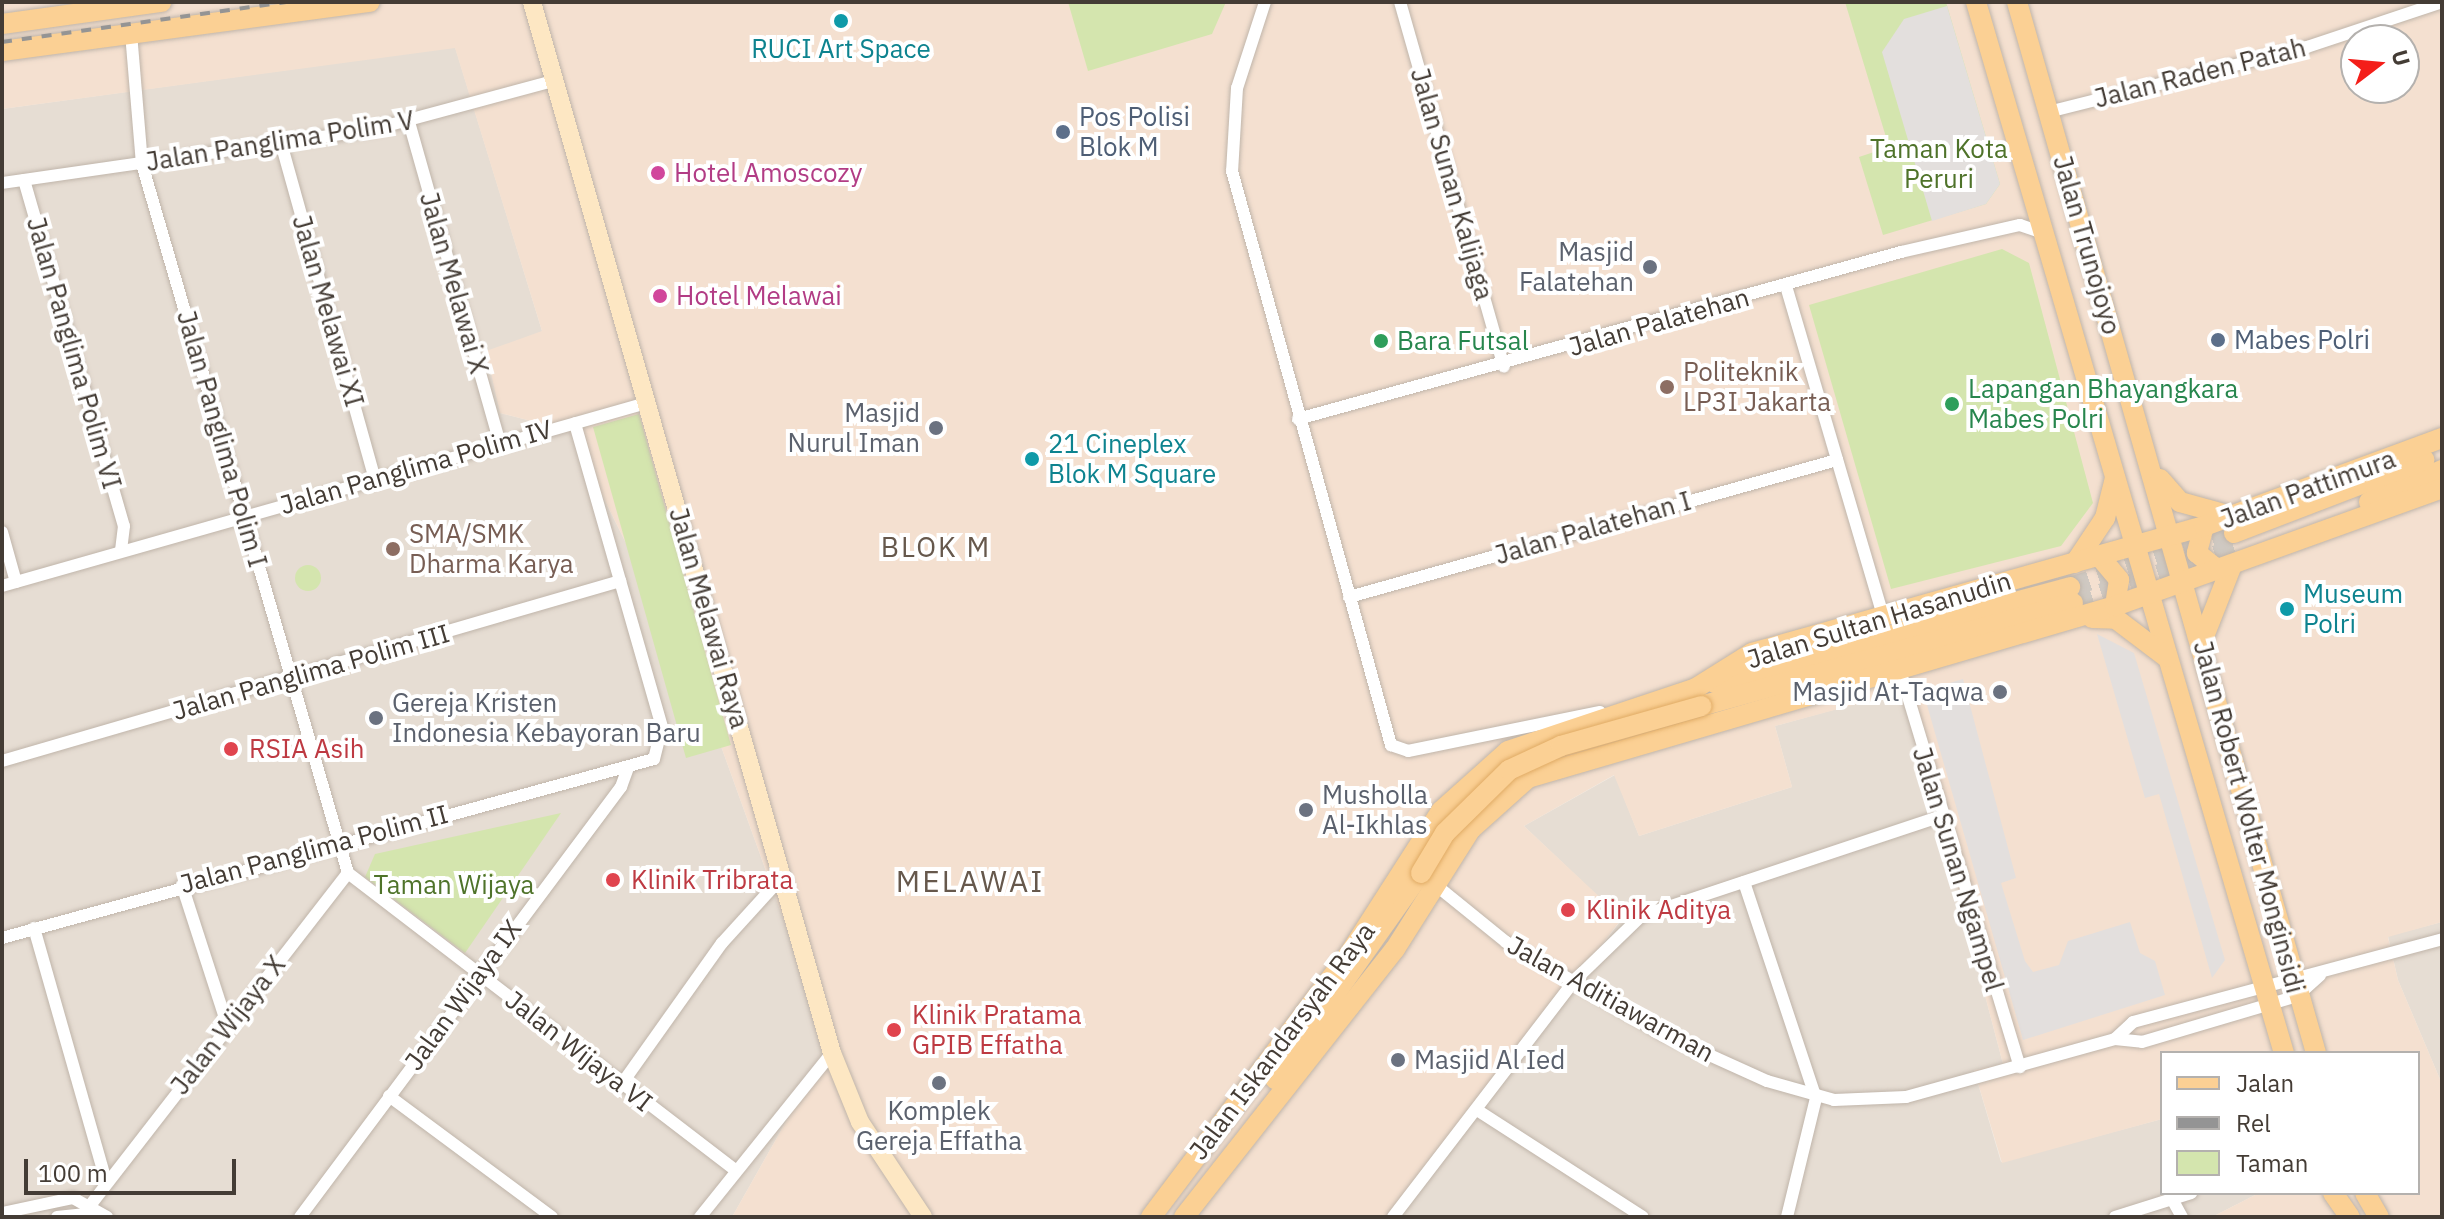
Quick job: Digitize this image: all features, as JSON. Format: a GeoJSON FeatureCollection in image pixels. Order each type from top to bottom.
{"type":"FeatureCollection","features":[{"type":"Feature","properties":{"kind":"main road"},"geometry":{"type":"LineString","coordinates":[[2,24],[161,2]]}},
{"type":"Feature","properties":{"kind":"main road"},"geometry":{"type":"LineString","coordinates":[[2,51],[370,2]]}},
{"type":"Feature","properties":{"kind":"main road","name":"Jalan Melawai Raya"},"geometry":{"type":"LineString","coordinates":[[532,2],[832,1053],[860,1122],[923,1217]]}},
{"type":"Feature","properties":{"kind":"main road","name":"Jalan Trunojoyo"},"geometry":{"type":"LineString","coordinates":[[1976,2],[2040,232],[2116,474],[2149,594]]}},
{"type":"Feature","properties":{"kind":"main road","name":"Jalan Trunojoyo"},"geometry":{"type":"LineString","coordinates":[[2017,2],[2109,327],[2186,580]]}},
{"type":"Feature","properties":{"kind":"main road"},"geometry":{"type":"LineString","coordinates":[[2075,339],[2109,327]]}},
{"type":"Feature","properties":{"kind":"main road","name":"Jalan Pattimura"},"geometry":{"type":"LineString","coordinates":[[2186,580],[2231,546],[2442,438]]}},
{"type":"Feature","properties":{"kind":"main road"},"geometry":{"type":"LineString","coordinates":[[2202,641],[2231,546],[2442,452]]}},
{"type":"Feature","properties":{"kind":"main road"},"geometry":{"type":"LineString","coordinates":[[2153,469],[2180,502],[2231,546]]}},
{"type":"Feature","properties":{"kind":"main road"},"geometry":{"type":"LineString","coordinates":[[2204,526],[2197,553],[2231,546],[2442,470]]}},
{"type":"Feature","properties":{"kind":"main road"},"geometry":{"type":"LineString","coordinates":[[2075,563],[2105,518],[2116,474]]}},
{"type":"Feature","properties":{"kind":"main road","name":"Jalan Pattimura"},"geometry":{"type":"LineString","coordinates":[[2231,546],[2442,488]]}},
{"type":"Feature","properties":{"kind":"main road","name":"Jalan Pattimura"},"geometry":{"type":"LineString","coordinates":[[2173,535],[2204,526],[2231,546]]}},
{"type":"Feature","properties":{"kind":"main road","name":"Jalan Sultan Hasanudin"},"geometry":{"type":"LineString","coordinates":[[1409,861],[1441,811],[1508,751],[1632,706],[1698,697],[1752,653],[2173,535]]}},
{"type":"Feature","properties":{"kind":"main road"},"geometry":{"type":"LineString","coordinates":[[2100,557],[2119,580],[2115,606]]}},
{"type":"Feature","properties":{"kind":"main road","name":"Jalan Sultan Hasanudin"},"geometry":{"type":"LineString","coordinates":[[1437,886],[1471,829],[1528,778],[1739,713],[1900,670],[2073,602],[2115,606],[2186,580]]}},
{"type":"Feature","properties":{"kind":"main road","name":"Jalan Robert Wolter Monginsidi"},"geometry":{"type":"LineString","coordinates":[[2186,580],[2290,976],[2315,1051]]}},
{"type":"Feature","properties":{"kind":"main road","name":"Jalan Robert Wolter Monginsidi"},"geometry":{"type":"LineString","coordinates":[[2149,594],[2173,667],[2283,1051]]}},
{"type":"Feature","properties":{"kind":"main road"},"geometry":{"type":"LineString","coordinates":[[1171,1217],[1476,798],[1539,754],[1698,697],[2073,602],[2116,619],[2157,643],[2173,667]]}},
{"type":"Feature","properties":{"kind":"main road"},"geometry":{"type":"LineString","coordinates":[[1698,697],[1778,683],[2073,602]]}},
{"type":"Feature","properties":{"kind":"main road"},"geometry":{"type":"LineString","coordinates":[[1739,713],[1778,683]]}},
{"type":"Feature","properties":{"kind":"main road","name":"Jalan Iskandarsyah Raya"},"geometry":{"type":"LineString","coordinates":[[1151,1217],[1348,956],[1409,861]]}},
{"type":"Feature","properties":{"kind":"main road","name":"Jalan Iskandarsyah Raya"},"geometry":{"type":"LineString","coordinates":[[1184,1217],[1437,886]]}},
{"type":"Feature","properties":{"kind":"main road"},"geometry":{"type":"LineString","coordinates":[[2334,1195],[2350,1217]]}},
{"type":"Feature","properties":{"kind":"main road"},"geometry":{"type":"LineString","coordinates":[[2366,1195],[2379,1217]]}},
{"type":"Feature","properties":{"kind":"street"},"geometry":{"type":"LineString","coordinates":[[1265,2],[1237,88],[1232,171],[1381,720],[1398,749],[1632,706]]}},
{"type":"Feature","properties":{"kind":"street","name":"Jalan Sunan Kalijaga"},"geometry":{"type":"LineString","coordinates":[[1400,2],[1504,366]]}},
{"type":"Feature","properties":{"kind":"street","name":"Jalan Raden Patah"},"geometry":{"type":"LineString","coordinates":[[2048,112],[2307,47],[2442,2]]}},
{"type":"Feature","properties":{"kind":"street","name":"Jalan Panglima Polim I"},"geometry":{"type":"LineString","coordinates":[[131,33],[142,164],[338,840]]}},
{"type":"Feature","properties":{"kind":"street","name":"Jalan Panglima Polim V"},"geometry":{"type":"LineString","coordinates":[[2,183],[409,122],[553,81]]}},
{"type":"Feature","properties":{"kind":"street","name":"Jalan Melawai X"},"geometry":{"type":"LineString","coordinates":[[409,122],[500,443]]}},
{"type":"Feature","properties":{"kind":"street","name":"Jalan Melawai XI"},"geometry":{"type":"LineString","coordinates":[[281,143],[375,479]]}},
{"type":"Feature","properties":{"kind":"street","name":"Jalan Panglima Polim VI"},"geometry":{"type":"LineString","coordinates":[[24,180],[124,526],[121,551]]}},
{"type":"Feature","properties":{"kind":"street"},"geometry":{"type":"LineString","coordinates":[[2033,205],[2020,225],[2040,232]]}},
{"type":"Feature","properties":{"kind":"street","name":"Jalan Palatehan"},"geometry":{"type":"LineString","coordinates":[[1298,419],[2020,225]]}},
{"type":"Feature","properties":{"kind":"street"},"geometry":{"type":"LineString","coordinates":[[1786,286],[1883,615]]}},
{"type":"Feature","properties":{"kind":"street","name":"Jalan Panglima Polim IV"},"geometry":{"type":"LineString","coordinates":[[2,586],[646,403]]}},
{"type":"Feature","properties":{"kind":"street","name":"Jalan Wijaya IX"},"geometry":{"type":"LineString","coordinates":[[304,1216],[478,971],[621,787],[628,768],[654,759],[662,727],[575,423]]}},
{"type":"Feature","properties":{"kind":"street","name":"Jalan Palatehan I"},"geometry":{"type":"LineString","coordinates":[[1349,597],[1837,460]]}},
{"type":"Feature","properties":{"kind":"street","name":"Jalan Panglima Polim VI"},"geometry":{"type":"LineString","coordinates":[[124,526],[143,545]]}},
{"type":"Feature","properties":{"kind":"street"},"geometry":{"type":"LineString","coordinates":[[2,532],[16,582]]}},
{"type":"Feature","properties":{"kind":"street","name":"Jalan Panglima Polim III"},"geometry":{"type":"LineString","coordinates":[[2,761],[620,581]]}},
{"type":"Feature","properties":{"kind":"street","name":"Jalan Sunan Ngampel"},"geometry":{"type":"LineString","coordinates":[[1900,670],[1939,817],[2020,1067]]}},
{"type":"Feature","properties":{"kind":"street","name":"Jalan Panglima Polim II"},"geometry":{"type":"LineString","coordinates":[[2,938],[338,840],[628,768]]}},
{"type":"Feature","properties":{"kind":"street"},"geometry":{"type":"LineString","coordinates":[[1393,1217],[1574,981],[1641,916],[1939,817]]}},
{"type":"Feature","properties":{"kind":"street"},"geometry":{"type":"LineString","coordinates":[[338,840],[348,873]]}},
{"type":"Feature","properties":{"kind":"street","name":"Jalan Aditiawarman"},"geometry":{"type":"LineString","coordinates":[[1409,861],[1506,942],[1663,1034],[1816,1098],[1906,1097],[2115,1039],[2142,1042],[2267,992],[2290,976],[2320,975],[2442,939]]}},
{"type":"Feature","properties":{"kind":"street","name":"Jalan Wijaya VI"},"geometry":{"type":"LineString","coordinates":[[348,873],[734,1169]]}},
{"type":"Feature","properties":{"kind":"street","name":"Jalan Wijaya X"},"geometry":{"type":"LineString","coordinates":[[87,1208],[105,1178],[348,873]]}},
{"type":"Feature","properties":{"kind":"street"},"geometry":{"type":"LineString","coordinates":[[621,1085],[722,943],[783,876]]}},
{"type":"Feature","properties":{"kind":"street"},"geometry":{"type":"LineString","coordinates":[[1744,882],[1816,1098],[1787,1217]]}},
{"type":"Feature","properties":{"kind":"street"},"geometry":{"type":"LineString","coordinates":[[182,885],[228,1027]]}},
{"type":"Feature","properties":{"kind":"street"},"geometry":{"type":"LineString","coordinates":[[34,928],[105,1178]]}},
{"type":"Feature","properties":{"kind":"street","name":"Jalan Aditiawarman"},"geometry":{"type":"LineString","coordinates":[[2115,1039],[2133,1022],[2267,992],[2297,996],[2320,975]]}},
{"type":"Feature","properties":{"kind":"street"},"geometry":{"type":"LineString","coordinates":[[700,1217],[734,1169],[832,1053]]}},
{"type":"Feature","properties":{"kind":"street"},"geometry":{"type":"LineString","coordinates":[[389,1096],[552,1217]]}},
{"type":"Feature","properties":{"kind":"street"},"geometry":{"type":"LineString","coordinates":[[1477,1110],[1643,1217]]}},
{"type":"Feature","properties":{"kind":"street"},"geometry":{"type":"LineString","coordinates":[[2115,1217],[2185,1195]]}},
{"type":"Feature","properties":{"kind":"street"},"geometry":{"type":"LineString","coordinates":[[2,1213],[65,1198],[106,1216]]}},
{"type":"Feature","properties":{"kind":"street"},"geometry":{"type":"LineString","coordinates":[[2172,1199],[2182,1217]]}},
{"type":"Feature","properties":{"kind":"street"},"geometry":{"type":"LineString","coordinates":[[57,1217],[87,1208]]}},
{"type":"Feature","properties":{"kind":"shaded area"},"geometry":{"type":"Polygon","coordinates":[[[2,2],[2442,2],[2442,922],[2388,937],[2398,980],[2442,1084],[2442,1217],[2212,1217],[2255,1195],[2420,1195],[2420,1051],[2160,1051],[2160,1120],[2002,1163],[1974,1070],[2003,1064],[1905,691],[1775,726],[1792,787],[1639,836],[1614,775],[1524,826],[1622,918],[1396,1217],[732,1217],[829,1046],[704,699],[570,431],[500,413],[486,351],[542,331],[455,48],[2,109],[2,2]]]}},
{"type":"Feature","properties":{"kind":"shaded area","name":"Taman Kota Peruri"},"geometry":{"type":"Polygon","coordinates":[[[1947,6],[2000,184],[1986,204],[1932,221],[1882,52],[1904,19],[1947,6]]]}},
{"type":"Feature","properties":{"kind":"shaded area"},"geometry":{"type":"Polygon","coordinates":[[[455,47],[542,331],[500,413],[570,431],[704,699],[829,1046],[732,1217],[2,1217],[2,109],[455,47]]]}},
{"type":"Feature","properties":{"kind":"shaded area"},"geometry":{"type":"Polygon","coordinates":[[[2097,634],[2134,653],[2225,960],[2212,978],[2159,794],[2145,798],[2097,634]]]}},
{"type":"Feature","properties":{"kind":"shaded area"},"geometry":{"type":"Polygon","coordinates":[[[1963,679],[2016,878],[2001,883],[2025,961],[2033,972],[2059,965],[2068,941],[2130,922],[2140,953],[2155,961],[2165,995],[2023,1040],[1923,691],[1963,679]]]}},
{"type":"Feature","properties":{"kind":"shaded area"},"geometry":{"type":"Polygon","coordinates":[[[1905,690],[2003,1064],[1974,1070],[2001,1162],[2160,1120],[2160,1195],[2255,1195],[2212,1217],[1396,1217],[1622,919],[1524,826],[1615,775],[1639,836],[1792,787],[1775,726],[1905,690]]]}},
{"type":"Feature","properties":{"kind":"shaded area"},"geometry":{"type":"Polygon","coordinates":[[[2442,922],[2442,1084],[2398,980],[2388,936],[2442,922]]]}},
{"type":"Feature","properties":{"kind":"green space"},"geometry":{"type":"Polygon","coordinates":[[[1068,2],[1226,2],[1212,34],[1088,71],[1068,2]]]}},
{"type":"Feature","properties":{"kind":"green space","name":"Taman Kota Peruri"},"geometry":{"type":"Polygon","coordinates":[[[1845,2],[1946,2],[2000,184],[1986,204],[1883,235],[1859,157],[1889,147],[1845,2]]]}},
{"type":"Feature","properties":{"kind":"green space","name":"Lapangan Bhayangkara Mabes Polri"},"geometry":{"type":"Polygon","coordinates":[[[2002,249],[2029,263],[2093,503],[2061,546],[1891,589],[1809,305],[2002,249]]]}},
{"type":"Feature","properties":{"kind":"green space"},"geometry":{"type":"Polygon","coordinates":[[[639,414],[731,745],[686,758],[593,427],[639,414]]]}},
{"type":"Feature","properties":{"kind":"green space"},"geometry":{"type":"Polygon","coordinates":[[[308,565],[317,569],[321,578],[317,587],[308,591],[299,587],[295,578],[299,569],[308,565]]]}},
{"type":"Feature","properties":{"kind":"green space","name":"Taman Wijaya"},"geometry":{"type":"Polygon","coordinates":[[[561,813],[465,953],[365,877],[375,854],[561,813]]]}},
{"type":"Feature","properties":{"kind":"tunnel"},"geometry":{"type":"LineString","coordinates":[[2070,587],[2234,533]]}},
{"type":"Feature","properties":{"kind":"tunnel"},"geometry":{"type":"LineString","coordinates":[[2073,603],[2238,548]]}},
{"type":"Feature","properties":{"kind":"railway"},"geometry":{"type":"LineString","coordinates":[[2,42],[288,2]]}},
{"type":"Feature","properties":{"kind":"place","name":"RUCI Art Space"},"geometry":{"type":"Point","coordinates":[841,21]}},
{"type":"Feature","properties":{"kind":"place","name":"Pos Polisi Blok M"},"geometry":{"type":"Point","coordinates":[1063,132]}},
{"type":"Feature","properties":{"kind":"place","name":"Hotel Amoscozy"},"geometry":{"type":"Point","coordinates":[658,173]}},
{"type":"Feature","properties":{"kind":"place","name":"Masjid Falatehan"},"geometry":{"type":"Point","coordinates":[1650,267]}},
{"type":"Feature","properties":{"kind":"place","name":"Hotel Melawai"},"geometry":{"type":"Point","coordinates":[660,296]}},
{"type":"Feature","properties":{"kind":"place","name":"Mabes Polri"},"geometry":{"type":"Point","coordinates":[2218,340]}},
{"type":"Feature","properties":{"kind":"place","name":"Bara Futsal"},"geometry":{"type":"Point","coordinates":[1381,341]}},
{"type":"Feature","properties":{"kind":"place","name":"Politeknik LP3I Jakarta"},"geometry":{"type":"Point","coordinates":[1667,387]}},
{"type":"Feature","properties":{"kind":"place","name":"Lapangan Bhayangkara Mabes Polri"},"geometry":{"type":"Point","coordinates":[1952,404]}},
{"type":"Feature","properties":{"kind":"place","name":"Masjid Nurul Iman"},"geometry":{"type":"Point","coordinates":[936,428]}},
{"type":"Feature","properties":{"kind":"place","name":"21 Cineplex Blok M Square"},"geometry":{"type":"Point","coordinates":[1032,459]}},
{"type":"Feature","properties":{"kind":"place","name":"SMA/SMK Dharma Karya"},"geometry":{"type":"Point","coordinates":[393,549]}},
{"type":"Feature","properties":{"kind":"place","name":"Museum Polri"},"geometry":{"type":"Point","coordinates":[2287,609]}},
{"type":"Feature","properties":{"kind":"place","name":"Masjid At-Taqwa"},"geometry":{"type":"Point","coordinates":[2000,692]}},
{"type":"Feature","properties":{"kind":"place","name":"Gereja Kristen Indonesia Kebayoran Baru"},"geometry":{"type":"Point","coordinates":[376,718]}},
{"type":"Feature","properties":{"kind":"place","name":"RSIA Asih"},"geometry":{"type":"Point","coordinates":[231,749]}},
{"type":"Feature","properties":{"kind":"place","name":"Musholla Al-Ikhlas"},"geometry":{"type":"Point","coordinates":[1306,810]}},
{"type":"Feature","properties":{"kind":"place","name":"Klinik Tribrata"},"geometry":{"type":"Point","coordinates":[613,880]}},
{"type":"Feature","properties":{"kind":"place","name":"Klinik Aditya"},"geometry":{"type":"Point","coordinates":[1568,910]}},
{"type":"Feature","properties":{"kind":"place","name":"Klinik Pratama GPIB Effatha"},"geometry":{"type":"Point","coordinates":[894,1030]}},
{"type":"Feature","properties":{"kind":"place","name":"Masjid Al Ied"},"geometry":{"type":"Point","coordinates":[1398,1060]}},
{"type":"Feature","properties":{"kind":"place","name":"Komplek Gereja Effatha"},"geometry":{"type":"Point","coordinates":[939,1083]}},
{"type":"Feature","properties":{"kind":"district","name":"BLOK M"},"geometry":{"type":"Point","coordinates":[936,547]}},
{"type":"Feature","properties":{"kind":"district","name":"MELAWAI"},"geometry":{"type":"Point","coordinates":[970,881]}}]}
